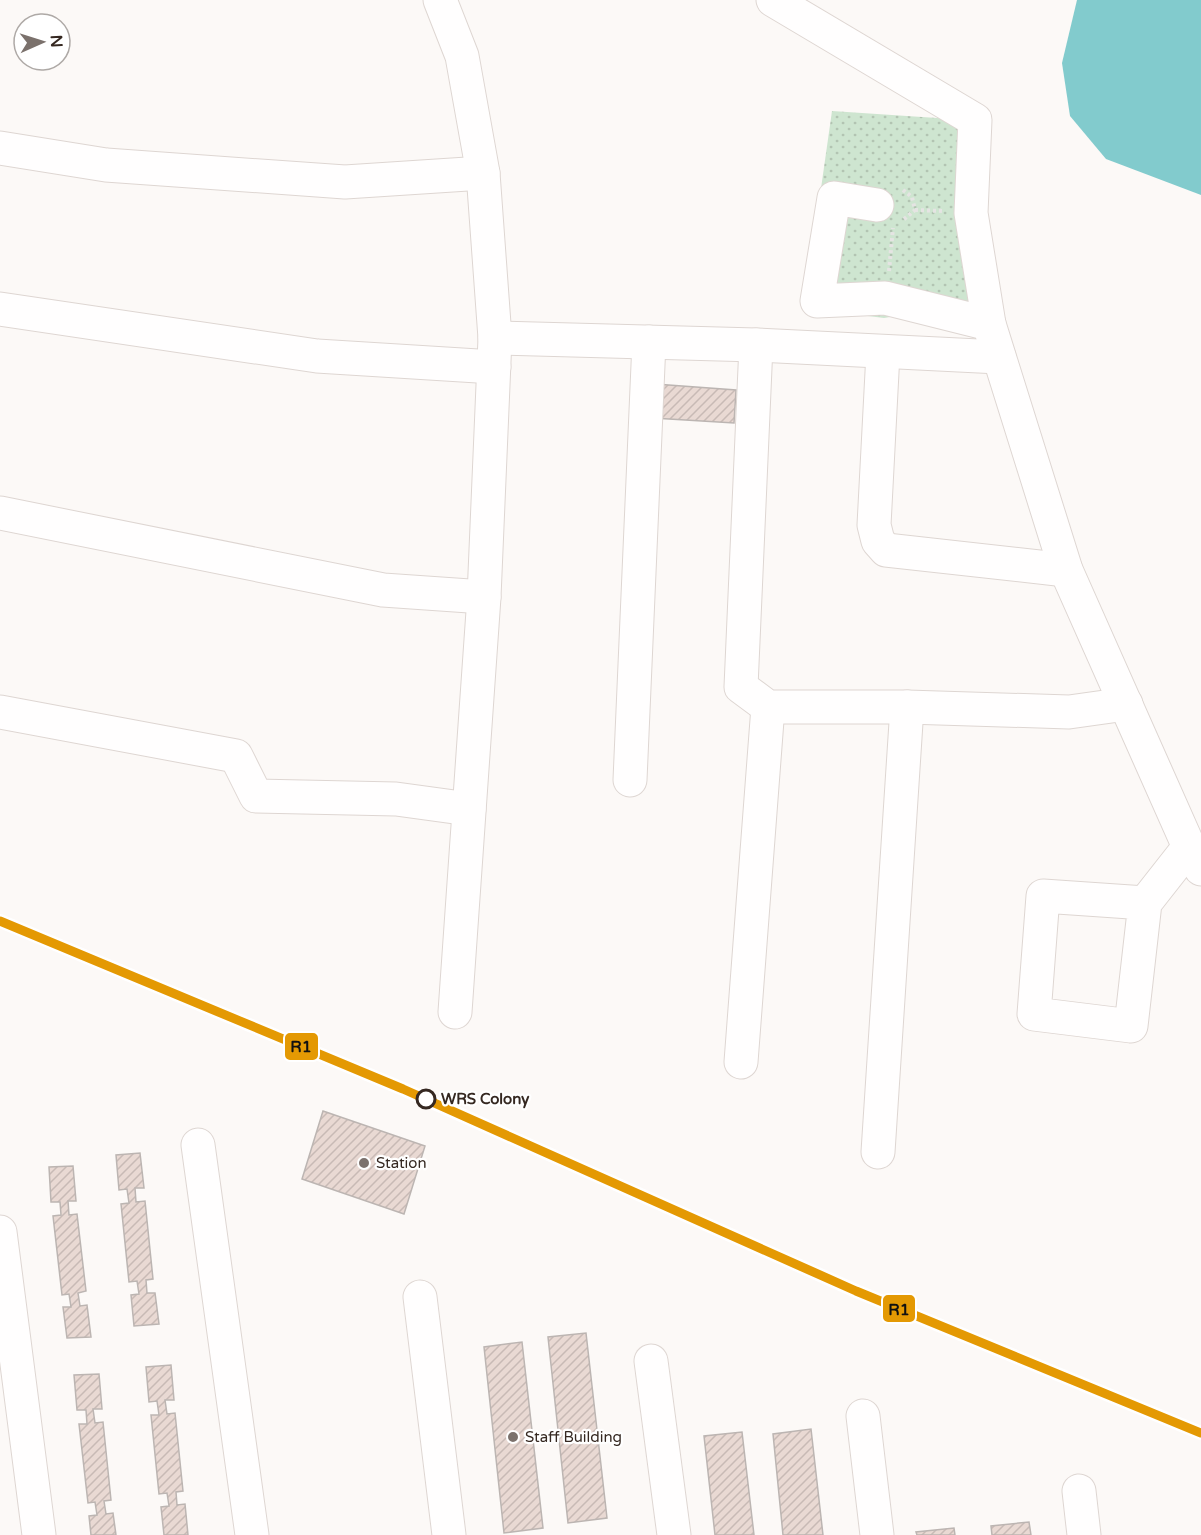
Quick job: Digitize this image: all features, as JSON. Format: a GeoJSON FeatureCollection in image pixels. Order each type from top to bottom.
{"type":"FeatureCollection","features":[{"type":"Feature","properties":{"kind":"street"},"geometry":{"type":"LineString","coordinates":[[440,0],[462,56],[483,173],[494,352],[484,597],[455,1012]]}},
{"type":"Feature","properties":{"kind":"street"},"geometry":{"type":"LineString","coordinates":[[773,0],[975,120],[971,213],[989,324],[1066,570],[1195,858],[1145,903],[1131,1026],[1034,1014],[1042,896],[1145,903]]}},
{"type":"Feature","properties":{"kind":"street"},"geometry":{"type":"LineString","coordinates":[[0,148],[106,165],[345,182],[483,173]]}},
{"type":"Feature","properties":{"kind":"street"},"geometry":{"type":"LineString","coordinates":[[885,216],[834,198],[817,301],[885,298],[989,324]]}},
{"type":"Feature","properties":{"kind":"street"},"geometry":{"type":"LineString","coordinates":[[0,309],[317,356],[494,352],[649,342],[999,357]]}},
{"type":"Feature","properties":{"kind":"street"},"geometry":{"type":"LineString","coordinates":[[630,780],[649,342]]}},
{"type":"Feature","properties":{"kind":"street"},"geometry":{"type":"LineString","coordinates":[[756,345],[741,687],[768,708],[907,707],[1069,712],[1126,704]]}},
{"type":"Feature","properties":{"kind":"street"},"geometry":{"type":"LineString","coordinates":[[883,353],[874,525],[878,541],[886,550],[1066,570]]}},
{"type":"Feature","properties":{"kind":"street"},"geometry":{"type":"LineString","coordinates":[[0,513],[383,590],[484,597]]}},
{"type":"Feature","properties":{"kind":"street"},"geometry":{"type":"LineString","coordinates":[[878,1152],[907,707]]}},
{"type":"Feature","properties":{"kind":"street"},"geometry":{"type":"LineString","coordinates":[[741,1062],[768,708]]}},
{"type":"Feature","properties":{"kind":"street"},"geometry":{"type":"LineString","coordinates":[[0,712],[236,756],[256,796],[396,799],[469,809]]}},
{"type":"Feature","properties":{"kind":"street"},"geometry":{"type":"LineString","coordinates":[[198,1144],[252,1535]]}},
{"type":"Feature","properties":{"kind":"street"},"geometry":{"type":"LineString","coordinates":[[0,1232],[39,1535]]}},
{"type":"Feature","properties":{"kind":"street"},"geometry":{"type":"LineString","coordinates":[[420,1297],[449,1535]]}},
{"type":"Feature","properties":{"kind":"street"},"geometry":{"type":"LineString","coordinates":[[651,1361],[674,1535]]}},
{"type":"Feature","properties":{"kind":"street"},"geometry":{"type":"LineString","coordinates":[[863,1416],[876,1535]]}},
{"type":"Feature","properties":{"kind":"street"},"geometry":{"type":"LineString","coordinates":[[1079,1491],[1084,1535]]}},
{"type":"Feature","properties":{"kind":"path"},"geometry":{"type":"LineString","coordinates":[[885,216],[915,210],[912,196],[899,188],[885,192],[885,216],[885,298]]}},
{"type":"Feature","properties":{"kind":"green space"},"geometry":{"type":"Polygon","coordinates":[[[832,111],[982,121],[981,302],[884,318],[804,308],[832,111]]]}},
{"type":"Feature","properties":{"kind":"water"},"geometry":{"type":"Polygon","coordinates":[[[1077,0],[1201,0],[1201,195],[1106,159],[1070,116],[1062,63],[1077,0]]]}},
{"type":"Feature","properties":{"kind":"building"},"geometry":{"type":"Polygon","coordinates":[[[655,384],[736,390],[734,423],[653,418],[655,384]]]}},
{"type":"Feature","properties":{"kind":"building","name":"Station"},"geometry":{"type":"Polygon","coordinates":[[[323,1111],[425,1146],[404,1214],[302,1179],[323,1111]]]}},
{"type":"Feature","properties":{"kind":"building"},"geometry":{"type":"Polygon","coordinates":[[[140,1153],[144,1188],[135,1188],[136,1202],[145,1201],[153,1279],[146,1280],[147,1293],[155,1293],[159,1324],[134,1326],[131,1295],[139,1294],[137,1281],[129,1282],[121,1204],[129,1203],[127,1189],[119,1190],[116,1155],[140,1153]]]}},
{"type":"Feature","properties":{"kind":"building"},"geometry":{"type":"Polygon","coordinates":[[[73,1166],[76,1201],[68,1201],[69,1215],[77,1214],[86,1291],[78,1293],[80,1306],[87,1305],[91,1337],[67,1338],[63,1307],[71,1307],[69,1294],[62,1295],[53,1216],[61,1215],[60,1202],[51,1202],[49,1167],[73,1166]]]}},
{"type":"Feature","properties":{"kind":"building","name":"Staff Building"},"geometry":{"type":"Polygon","coordinates":[[[586,1333],[607,1518],[568,1523],[548,1337],[586,1333]]]}},
{"type":"Feature","properties":{"kind":"building","name":"Staff Building"},"geometry":{"type":"Polygon","coordinates":[[[522,1342],[543,1528],[504,1533],[484,1347],[522,1342]]]}},
{"type":"Feature","properties":{"kind":"building"},"geometry":{"type":"Polygon","coordinates":[[[171,1365],[174,1400],[165,1400],[167,1414],[175,1413],[183,1491],[176,1492],[177,1505],[185,1504],[188,1535],[164,1535],[161,1507],[169,1506],[167,1493],[159,1494],[151,1415],[159,1415],[157,1401],[149,1402],[146,1367],[171,1365]]]}},
{"type":"Feature","properties":{"kind":"building"},"geometry":{"type":"Polygon","coordinates":[[[99,1374],[102,1409],[93,1409],[95,1423],[103,1422],[111,1500],[104,1501],[106,1514],[113,1513],[116,1535],[91,1535],[89,1516],[97,1515],[95,1502],[88,1503],[79,1424],[87,1424],[86,1410],[77,1410],[74,1375],[99,1374]]]}},
{"type":"Feature","properties":{"kind":"building"},"geometry":{"type":"Polygon","coordinates":[[[811,1429],[823,1535],[783,1535],[773,1434],[811,1429]]]}},
{"type":"Feature","properties":{"kind":"building"},"geometry":{"type":"Polygon","coordinates":[[[742,1432],[754,1535],[715,1535],[704,1436],[742,1432]]]}},
{"type":"Feature","properties":{"kind":"building"},"geometry":{"type":"Polygon","coordinates":[[[1029,1522],[1031,1535],[992,1535],[991,1526],[1029,1522]]]}},
{"type":"Feature","properties":{"kind":"building"},"geometry":{"type":"Polygon","coordinates":[[[954,1528],[955,1535],[917,1535],[916,1532],[954,1528]]]}},
{"type":"Feature","properties":{"kind":"transit line","name":"R1"},"geometry":{"type":"LineString","coordinates":[[0,921],[403,1089],[856,1291],[1201,1433]]}},
{"type":"Feature","properties":{"kind":"place","name":"WRS Colony"},"geometry":{"type":"Point","coordinates":[426,1099]}},
{"type":"Feature","properties":{"kind":"place","name":"Station"},"geometry":{"type":"Point","coordinates":[364,1163]}},
{"type":"Feature","properties":{"kind":"place","name":"Staff Building"},"geometry":{"type":"Point","coordinates":[513,1437]}}]}
